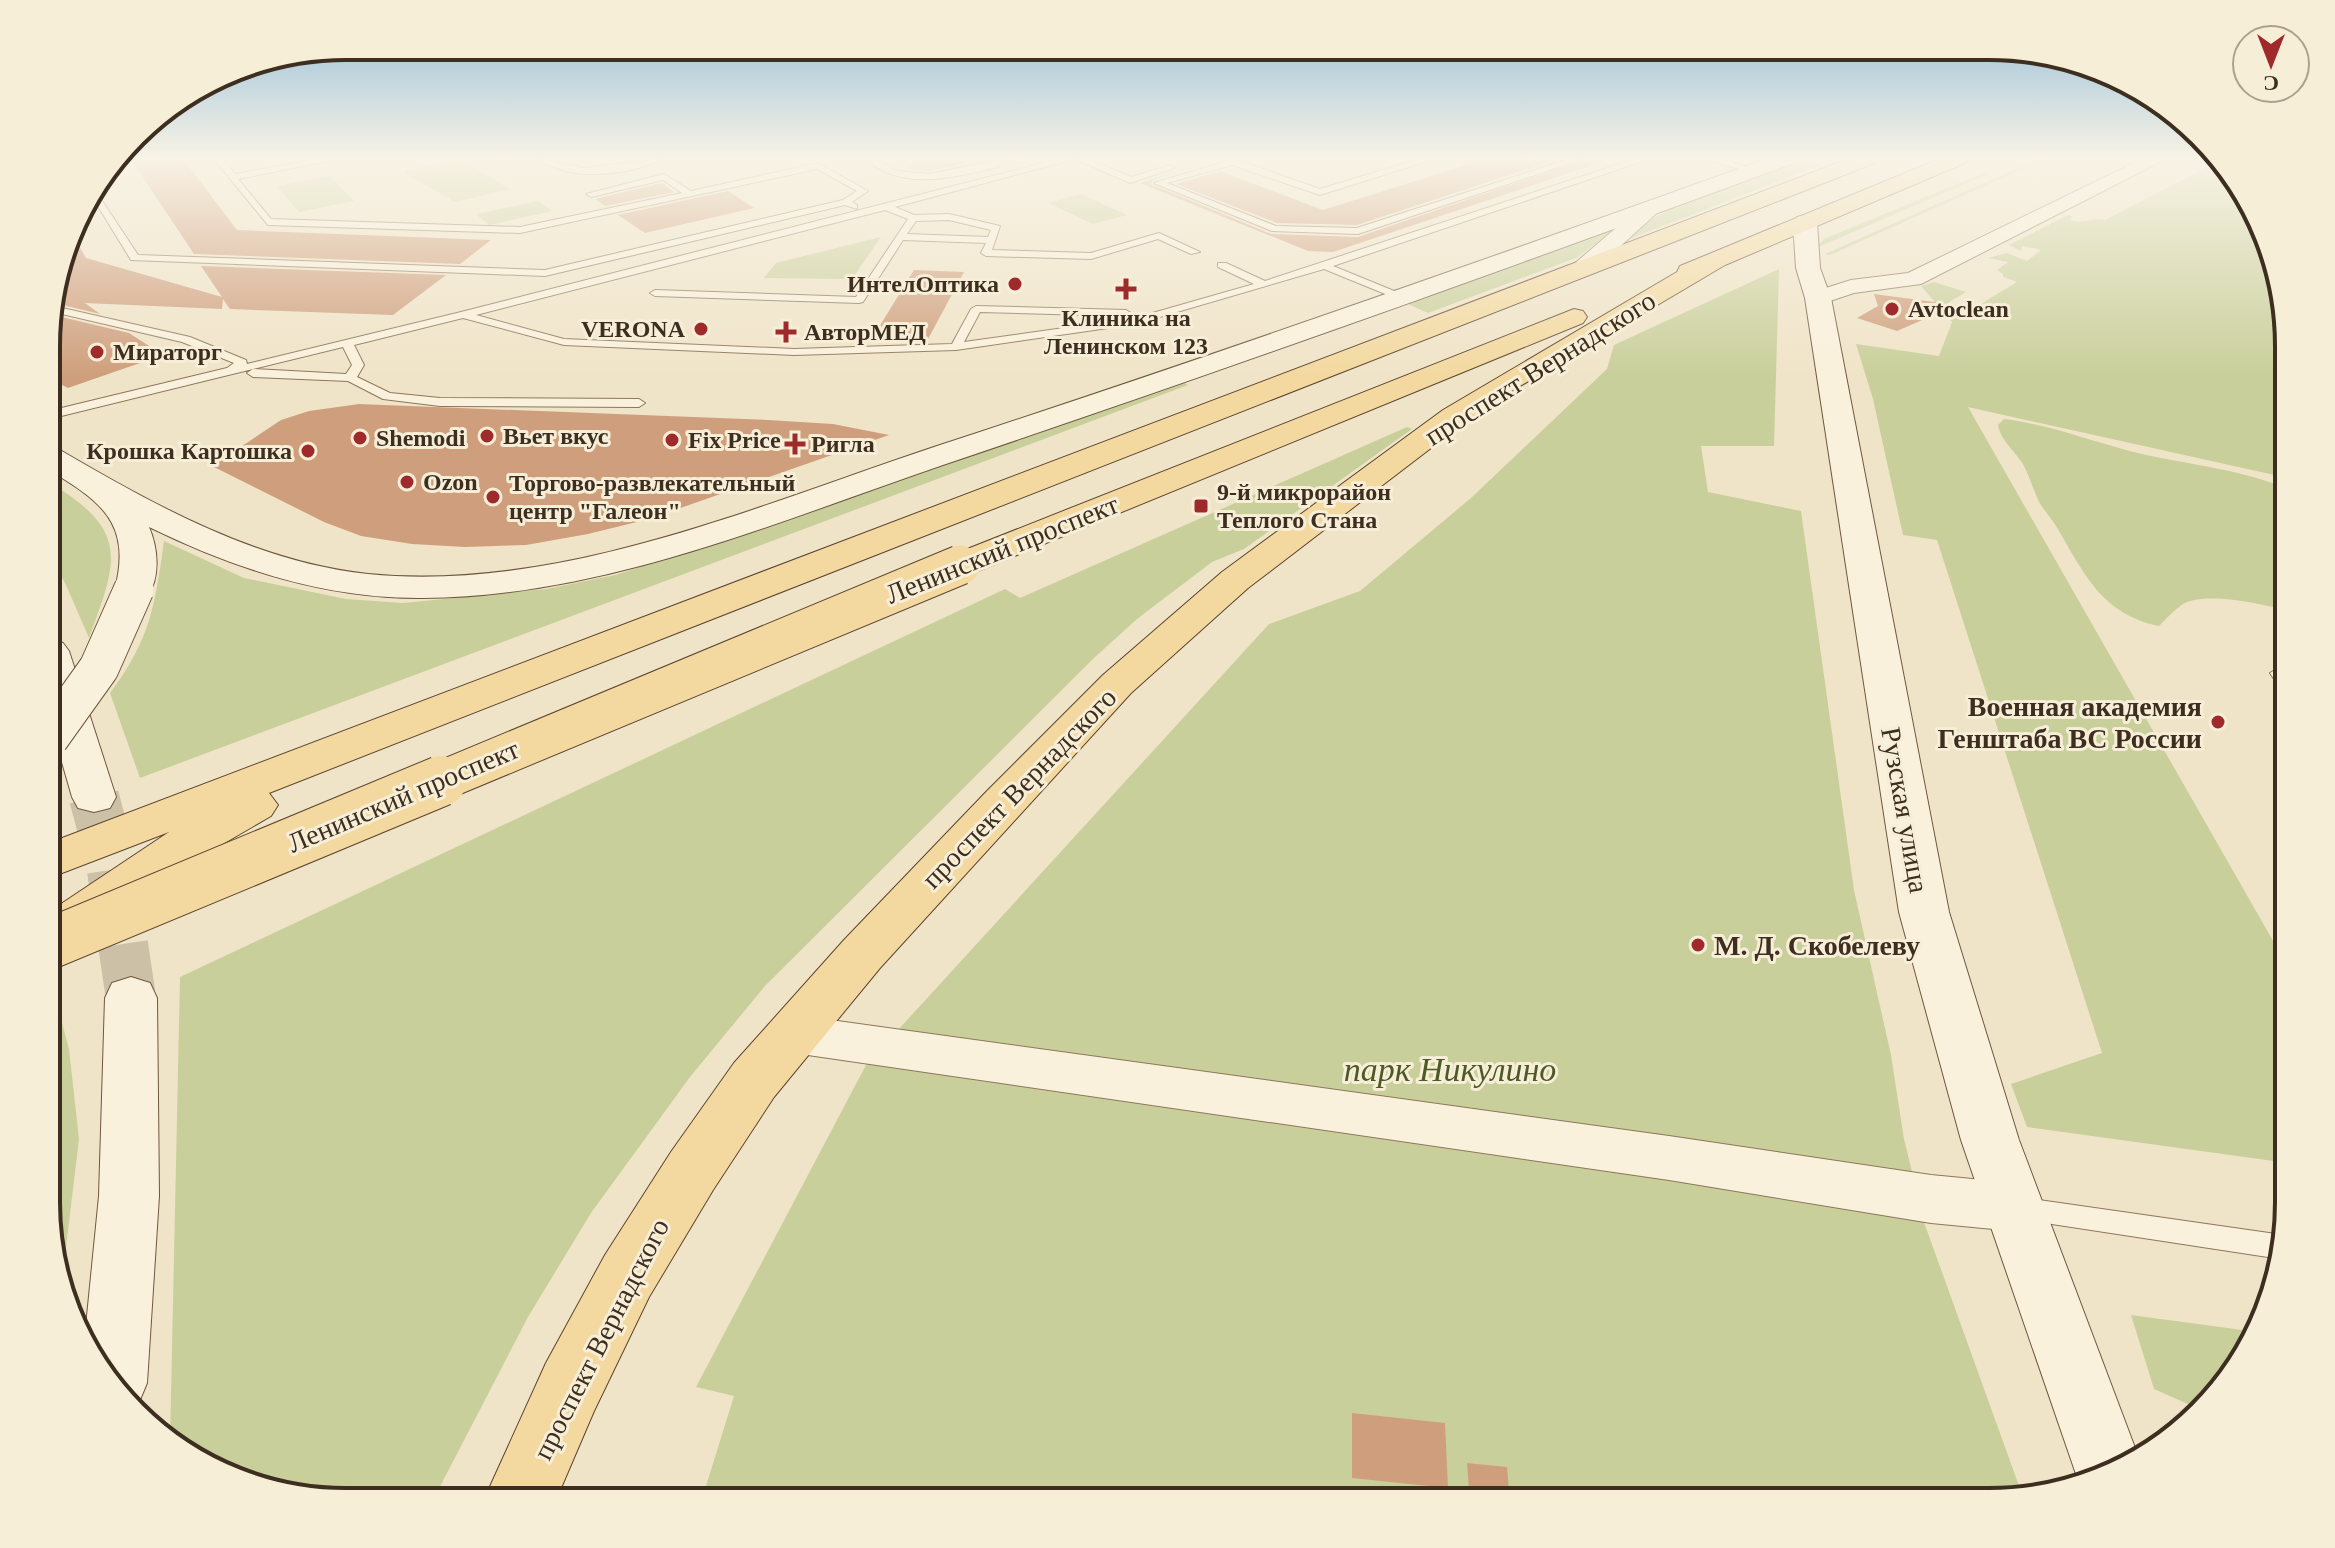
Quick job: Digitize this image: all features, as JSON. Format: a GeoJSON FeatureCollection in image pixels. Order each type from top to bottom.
{"type":"FeatureCollection","features":[{"type":"Feature","properties":{"kind":"main road"},"geometry":{"type":"LineString","coordinates":[[60,464],[90,482],[238,555],[299,574],[375,586],[412,587],[503,581],[599,566],[703,535],[1166,381],[1584,231]]}},
{"type":"Feature","properties":{"kind":"main road","name":"Ленинский проспект"},"geometry":{"type":"LineString","coordinates":[[60,857],[1680,231]]}},
{"type":"Feature","properties":{"kind":"main road","name":"Ленинский проспект"},"geometry":{"type":"LineString","coordinates":[[60,936],[960,565],[1783,231]]}},
{"type":"Feature","properties":{"kind":"main road","name":"Рузская улица"},"geometry":{"type":"LineString","coordinates":[[1806,231],[1808,268],[1818,298],[1924,912],[1990,1140],[2106,1463]]}},
{"type":"Feature","properties":{"kind":"main road","name":"проспект Вернадского"},"geometry":{"type":"LineString","coordinates":[[525,1488],[570,1387],[627,1276],[745,1093],[862,954],[1117,684],[1200,609],[1454,416],[1716,260]]}},
{"type":"Feature","properties":{"kind":"main road"},"geometry":{"type":"LineString","coordinates":[[60,726],[75,709],[104,664],[120,631],[134,589],[140,554],[134,528],[118,504],[90,482]]}},
{"type":"Feature","properties":{"kind":"main road"},"geometry":{"type":"LineString","coordinates":[[60,687],[94,797]]}},
{"type":"Feature","properties":{"kind":"main road"},"geometry":{"type":"LineString","coordinates":[[60,933],[186,844],[419,718]]}},
{"type":"Feature","properties":{"kind":"main road"},"geometry":{"type":"LineString","coordinates":[[115,1371],[129,1196],[131,998]]}},
{"type":"Feature","properties":{"kind":"street"},"geometry":{"type":"LineString","coordinates":[[1582,269],[1625,231]]}},
{"type":"Feature","properties":{"kind":"street"},"geometry":{"type":"LineString","coordinates":[[1818,298],[1851,287],[1913,279],[2010,231]]}},
{"type":"Feature","properties":{"kind":"street"},"geometry":{"type":"LineString","coordinates":[[794,1034],[1669,1158],[1931,1199],[2014,1207]]}},
{"type":"Feature","properties":{"kind":"lane"},"geometry":{"type":"LineString","coordinates":[[118,231],[135,258],[545,273],[722,231]]}},
{"type":"Feature","properties":{"kind":"lane"},"geometry":{"type":"LineString","coordinates":[[60,412],[463,315],[789,231]]}},
{"type":"Feature","properties":{"kind":"lane"},"geometry":{"type":"LineString","coordinates":[[655,293],[859,300],[904,231]]}},
{"type":"Feature","properties":{"kind":"lane"},"geometry":{"type":"LineString","coordinates":[[996,231],[986,253],[1091,256],[1159,236],[1195,252]]}},
{"type":"Feature","properties":{"kind":"lane"},"geometry":{"type":"LineString","coordinates":[[463,315],[564,342],[794,352],[956,347],[1136,321],[1266,285],[1428,231]]}},
{"type":"Feature","properties":{"kind":"lane"},"geometry":{"type":"LineString","coordinates":[[900,237],[992,240]]}},
{"type":"Feature","properties":{"kind":"lane"},"geometry":{"type":"LineString","coordinates":[[642,250],[662,264]]}},
{"type":"Feature","properties":{"kind":"lane"},"geometry":{"type":"LineString","coordinates":[[1222,265],[1266,285]]}},
{"type":"Feature","properties":{"kind":"lane"},"geometry":{"type":"LineString","coordinates":[[1324,266],[1400,297]]}},
{"type":"Feature","properties":{"kind":"lane"},"geometry":{"type":"LineString","coordinates":[[956,347],[976,309],[1158,314]]}},
{"type":"Feature","properties":{"kind":"lane"},"geometry":{"type":"LineString","coordinates":[[62,311],[186,339],[242,362],[230,372]]}},
{"type":"Feature","properties":{"kind":"lane"},"geometry":{"type":"LineString","coordinates":[[347,343],[358,365],[350,378]]}},
{"type":"Feature","properties":{"kind":"lane"},"geometry":{"type":"LineString","coordinates":[[230,372],[350,378],[366,389],[387,396],[440,402],[639,403]]}},
{"type":"Feature","properties":{"kind":"lane"},"geometry":{"type":"LineString","coordinates":[[2014,1207],[2272,1245]]}},
{"type":"Feature","properties":{"kind":"green space"},"geometry":{"type":"Polygon","coordinates":[[[1596,231],[1612,231],[1576,258],[1428,313],[1401,301],[1596,231]]]}},
{"type":"Feature","properties":{"kind":"green space"},"geometry":{"type":"Polygon","coordinates":[[[1633,231],[1649,231],[1632,238],[1626,236],[1633,231]]]}},
{"type":"Feature","properties":{"kind":"green space"},"geometry":{"type":"Polygon","coordinates":[[[1843,231],[1855,231],[1816,248],[1824,239],[1843,231]]]}},
{"type":"Feature","properties":{"kind":"green space"},"geometry":{"type":"Polygon","coordinates":[[[1876,231],[1883,231],[1830,255],[1825,254],[1876,231]]]}},
{"type":"Feature","properties":{"kind":"green space"},"geometry":{"type":"Polygon","coordinates":[[[2036,231],[2251,231],[2260,254],[2273,308],[2274,475],[1968,407],[2275,944],[2275,1161],[2027,1127],[2011,1084],[2102,1053],[1937,540],[1903,535],[1873,399],[1856,344],[1939,356],[1952,322],[1921,286],[1934,282],[1966,292],[1943,306],[1969,315],[2017,282],[2003,277],[1997,270],[2008,262],[1988,258],[2007,253],[2027,261],[2041,250],[2022,246],[2021,251],[2009,245],[2036,231]]]}},
{"type":"Feature","properties":{"kind":"green space"},"geometry":{"type":"Polygon","coordinates":[[[881,237],[852,279],[764,278],[776,263],[881,237]]]}},
{"type":"Feature","properties":{"kind":"green space","name":"парк Никулино"},"geometry":{"type":"Polygon","coordinates":[[[1779,269],[1774,446],[1701,446],[1708,492],[1801,511],[1854,890],[1891,1055],[1904,1139],[1925,1225],[2019,1486],[705,1488],[734,1396],[696,1387],[866,1065],[1269,624],[1360,591],[1471,498],[1607,369],[1614,345],[1779,269]]]}},
{"type":"Feature","properties":{"kind":"green space"},"geometry":{"type":"Polygon","coordinates":[[[1183,382],[1188,385],[140,778],[110,693],[134,656],[149,622],[164,541],[244,578],[346,599],[403,603],[546,589],[615,575],[725,540],[1183,382]]]}},
{"type":"Feature","properties":{"kind":"green space"},"geometry":{"type":"Polygon","coordinates":[[[2004,419],[2040,426],[2146,455],[2274,483],[2274,608],[2220,599],[2193,600],[2183,604],[2159,626],[2122,612],[2096,589],[2086,575],[2040,504],[2024,466],[2005,441],[1998,425],[2004,419]]]}},
{"type":"Feature","properties":{"kind":"green space"},"geometry":{"type":"Polygon","coordinates":[[[1407,427],[1412,429],[1244,549],[1212,562],[1137,619],[1094,658],[765,986],[690,1077],[591,1213],[528,1317],[439,1488],[346,1488],[290,1483],[219,1459],[170,1428],[180,977],[1005,589],[1020,598],[1407,427]]]}},
{"type":"Feature","properties":{"kind":"green space"},"geometry":{"type":"Polygon","coordinates":[[[60,490],[94,516],[105,532],[110,549],[106,587],[89,638],[60,574],[60,490]]]}},
{"type":"Feature","properties":{"kind":"green space"},"geometry":{"type":"Polygon","coordinates":[[[60,1019],[69,1049],[79,1139],[65,1257],[60,1202],[60,1019]]]}},
{"type":"Feature","properties":{"kind":"green space"},"geometry":{"type":"Polygon","coordinates":[[[2131,1315],[2245,1330],[2216,1376],[2190,1405],[2154,1389],[2131,1315]]]}},
{"type":"Feature","properties":{"kind":"building"},"geometry":{"type":"Polygon","coordinates":[[[179,231],[268,231],[491,240],[460,264],[194,254],[179,231]]]}},
{"type":"Feature","properties":{"kind":"building"},"geometry":{"type":"Polygon","coordinates":[[[1259,231],[1271,234],[1358,237],[1375,231],[1395,231],[1333,252],[1308,251],[1259,231]]]}},
{"type":"Feature","properties":{"kind":"building"},"geometry":{"type":"Polygon","coordinates":[[[78,245],[86,258],[222,297],[201,266],[446,275],[393,315],[230,309],[223,299],[222,309],[85,303],[100,314],[62,305],[78,245]]]}},
{"type":"Feature","properties":{"kind":"building"},"geometry":{"type":"Polygon","coordinates":[[[914,270],[964,272],[928,339],[873,337],[914,270]]]}},
{"type":"Feature","properties":{"kind":"building"},"geometry":{"type":"Polygon","coordinates":[[[1874,294],[1957,305],[1897,331],[1857,318],[1878,306],[1874,294]]]}},
{"type":"Feature","properties":{"kind":"building","name":"Мираторг"},"geometry":{"type":"Polygon","coordinates":[[[62,317],[129,333],[163,355],[68,388],[60,384],[62,317]]]}},
{"type":"Feature","properties":{"kind":"building","name":"Торгово-развлекательный центр \"Галеон\""},"geometry":{"type":"Polygon","coordinates":[[[359,404],[768,420],[833,424],[889,435],[649,519],[526,545],[465,547],[412,544],[361,536],[324,522],[212,466],[281,420],[309,411],[359,404]]]}},
{"type":"Feature","properties":{"kind":"building"},"geometry":{"type":"Polygon","coordinates":[[[1352,1413],[1445,1423],[1448,1488],[1352,1478],[1352,1413]]]}},
{"type":"Feature","properties":{"kind":"building"},"geometry":{"type":"Polygon","coordinates":[[[1467,1463],[1507,1467],[1509,1488],[1469,1488],[1467,1463]]]}},
{"type":"Feature","properties":{"kind":"tunnel"},"geometry":{"type":"LineString","coordinates":[[94,797],[110,857],[131,998]]}},
{"type":"Feature","properties":{"kind":"place","name":"ИнтелОптика"},"geometry":{"type":"Point","coordinates":[1015,284]}},
{"type":"Feature","properties":{"kind":"place","name":"Клиника на Ленинском 123"},"geometry":{"type":"Point","coordinates":[1126,289]}},
{"type":"Feature","properties":{"kind":"place","name":"Avtoclean"},"geometry":{"type":"Point","coordinates":[1892,309]}},
{"type":"Feature","properties":{"kind":"place","name":"VERONA"},"geometry":{"type":"Point","coordinates":[701,329]}},
{"type":"Feature","properties":{"kind":"place","name":"АвторМЕД"},"geometry":{"type":"Point","coordinates":[786,332]}},
{"type":"Feature","properties":{"kind":"place","name":"Мираторг"},"geometry":{"type":"Point","coordinates":[97,352]}},
{"type":"Feature","properties":{"kind":"place","name":"Вьет вкус"},"geometry":{"type":"Point","coordinates":[487,436]}},
{"type":"Feature","properties":{"kind":"place","name":"Shemodi"},"geometry":{"type":"Point","coordinates":[360,438]}},
{"type":"Feature","properties":{"kind":"place","name":"Fix Price"},"geometry":{"type":"Point","coordinates":[672,440]}},
{"type":"Feature","properties":{"kind":"place","name":"Ригла"},"geometry":{"type":"Point","coordinates":[795,444]}},
{"type":"Feature","properties":{"kind":"place","name":"Крошка Картошка"},"geometry":{"type":"Point","coordinates":[308,451]}},
{"type":"Feature","properties":{"kind":"place","name":"Ozon"},"geometry":{"type":"Point","coordinates":[407,482]}},
{"type":"Feature","properties":{"kind":"place","name":"Торгово-развлекательный центр \"Галеон\""},"geometry":{"type":"Point","coordinates":[493,497]}},
{"type":"Feature","properties":{"kind":"place","name":"9-й микрорайон Теплого Стана"},"geometry":{"type":"Point","coordinates":[1201,506]}},
{"type":"Feature","properties":{"kind":"place","name":"Военная академия Генштаба ВС России"},"geometry":{"type":"Point","coordinates":[2218,722]}},
{"type":"Feature","properties":{"kind":"place","name":"М. Д. Скобелеву"},"geometry":{"type":"Point","coordinates":[1698,945]}}]}
